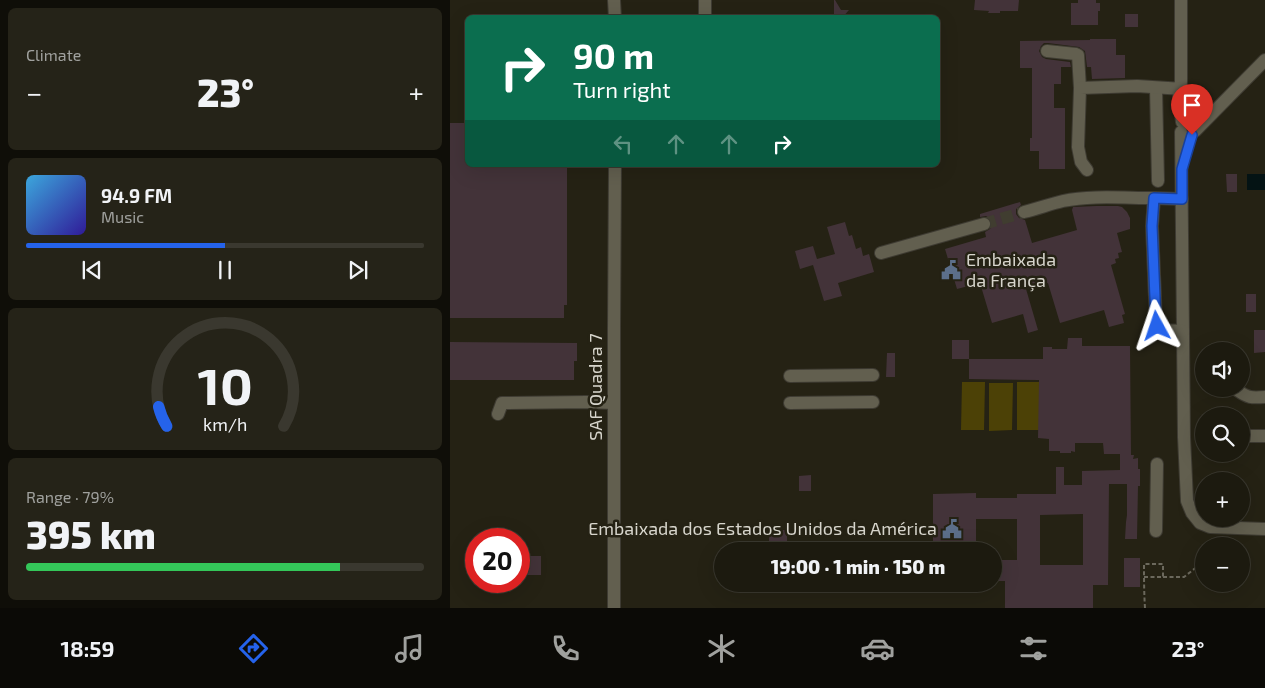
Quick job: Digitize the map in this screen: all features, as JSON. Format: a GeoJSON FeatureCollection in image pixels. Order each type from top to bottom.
{"type":"FeatureCollection","features":[{"type":"Feature","properties":{"kind":"street"},"geometry":{"type":"LineString","coordinates":[[614,0],[615,15]]}},
{"type":"Feature","properties":{"kind":"street"},"geometry":{"type":"LineString","coordinates":[[705,0],[705,15]]}},
{"type":"Feature","properties":{"kind":"street"},"geometry":{"type":"LineString","coordinates":[[1181,0],[1181,87],[1188,127],[1182,169],[1184,437],[1187,501],[1192,513],[1200,523],[1210,527],[1265,529]]}},
{"type":"Feature","properties":{"kind":"street"},"geometry":{"type":"LineString","coordinates":[[1047,51],[1078,55],[1080,88],[1078,146],[1082,162],[1087,170]]}},
{"type":"Feature","properties":{"kind":"street"},"geometry":{"type":"LineString","coordinates":[[1188,127],[1224,100],[1265,60]]}},
{"type":"Feature","properties":{"kind":"street"},"geometry":{"type":"LineString","coordinates":[[1080,88],[1181,87]]}},
{"type":"Feature","properties":{"kind":"street"},"geometry":{"type":"LineString","coordinates":[[1156,88],[1158,182]]}},
{"type":"Feature","properties":{"kind":"street","name":"SAF Quadra 7"},"geometry":{"type":"LineString","coordinates":[[614,608],[615,167]]}},
{"type":"Feature","properties":{"kind":"street"},"geometry":{"type":"LineString","coordinates":[[1154,198],[1152,226],[1156,322],[1161,330],[1183,331]]}},
{"type":"Feature","properties":{"kind":"street"},"geometry":{"type":"LineString","coordinates":[[1024,212],[1063,201],[1081,199],[1182,199]]}},
{"type":"Feature","properties":{"kind":"street"},"geometry":{"type":"LineString","coordinates":[[881,253],[984,224]]}},
{"type":"Feature","properties":{"kind":"street"},"geometry":{"type":"LineString","coordinates":[[790,376],[874,375]]}},
{"type":"Feature","properties":{"kind":"street"},"geometry":{"type":"LineString","coordinates":[[1246,397],[1265,396]]}},
{"type":"Feature","properties":{"kind":"street"},"geometry":{"type":"LineString","coordinates":[[498,414],[502,402],[614,403]]}},
{"type":"Feature","properties":{"kind":"street"},"geometry":{"type":"LineString","coordinates":[[790,403],[873,402]]}},
{"type":"Feature","properties":{"kind":"street"},"geometry":{"type":"LineString","coordinates":[[1250,436],[1265,436]]}},
{"type":"Feature","properties":{"kind":"street"},"geometry":{"type":"LineString","coordinates":[[1156,531],[1157,464]]}},
{"type":"Feature","properties":{"kind":"path"},"geometry":{"type":"LineString","coordinates":[[1145,608],[1144,564],[1163,564],[1163,577]]}},
{"type":"Feature","properties":{"kind":"path"},"geometry":{"type":"LineString","coordinates":[[1144,577],[1184,577],[1195,568]]}},
{"type":"Feature","properties":{"kind":"shaded area"},"geometry":{"type":"Polygon","coordinates":[[[1247,174],[1265,174],[1265,190],[1247,190],[1247,174]]]}},
{"type":"Feature","properties":{"kind":"shaded area"},"geometry":{"type":"Polygon","coordinates":[[[962,382],[985,382],[984,430],[961,430],[962,382]]]}},
{"type":"Feature","properties":{"kind":"shaded area"},"geometry":{"type":"Polygon","coordinates":[[[1017,382],[1041,382],[1040,430],[1017,430],[1017,382]]]}},
{"type":"Feature","properties":{"kind":"shaded area"},"geometry":{"type":"Polygon","coordinates":[[[989,383],[1013,383],[1012,430],[989,431],[989,383]]]}},
{"type":"Feature","properties":{"kind":"building"},"geometry":{"type":"Polygon","coordinates":[[[834,0],[841,10],[849,10],[845,15],[834,15],[834,0]]]}},
{"type":"Feature","properties":{"kind":"building"},"geometry":{"type":"Polygon","coordinates":[[[975,0],[1019,0],[1018,11],[988,13],[989,11],[974,10],[975,0]]]}},
{"type":"Feature","properties":{"kind":"building"},"geometry":{"type":"Polygon","coordinates":[[[1078,0],[1096,0],[1096,3],[1100,3],[1098,25],[1071,25],[1071,3],[1078,3],[1078,0]]]}},
{"type":"Feature","properties":{"kind":"building"},"geometry":{"type":"Polygon","coordinates":[[[1125,14],[1138,14],[1138,27],[1125,27],[1125,14]]]}},
{"type":"Feature","properties":{"kind":"building"},"geometry":{"type":"Polygon","coordinates":[[[1116,39],[1116,55],[1125,55],[1125,78],[1092,79],[1091,67],[1087,67],[1085,51],[1079,47],[1048,43],[1044,43],[1041,46],[1039,51],[1042,57],[1070,62],[1071,67],[1061,67],[1061,84],[1054,84],[1054,108],[1065,108],[1065,169],[1039,169],[1039,151],[1030,151],[1030,138],[1032,138],[1032,68],[1020,68],[1020,41],[1116,39]]]}},
{"type":"Feature","properties":{"kind":"building"},"geometry":{"type":"Polygon","coordinates":[[[450,123],[465,123],[465,167],[567,167],[567,305],[564,305],[564,318],[450,318],[450,123]]]}},
{"type":"Feature","properties":{"kind":"building"},"geometry":{"type":"Polygon","coordinates":[[[1226,174],[1237,174],[1237,192],[1227,192],[1226,174]]]}},
{"type":"Feature","properties":{"kind":"building"},"geometry":{"type":"Polygon","coordinates":[[[1020,202],[1021,205],[1016,209],[1016,214],[1019,218],[1025,220],[1032,243],[1077,230],[1073,207],[1118,206],[1127,212],[1130,218],[1130,229],[1117,233],[1122,252],[1118,253],[1119,258],[1115,259],[1116,263],[1111,265],[1125,314],[1122,315],[1124,323],[1109,327],[1104,310],[1060,323],[1048,283],[1026,289],[1038,330],[1028,333],[1023,314],[992,323],[980,283],[957,289],[945,249],[986,237],[985,232],[992,226],[992,221],[986,216],[980,217],[980,214],[1020,202]]]}},
{"type":"Feature","properties":{"kind":"building"},"geometry":{"type":"Polygon","coordinates":[[[845,222],[849,236],[852,235],[856,249],[861,247],[863,256],[869,254],[874,272],[838,283],[842,296],[824,301],[813,265],[800,269],[795,251],[813,246],[817,259],[835,254],[827,227],[845,222]]]}},
{"type":"Feature","properties":{"kind":"building"},"geometry":{"type":"Polygon","coordinates":[[[1246,294],[1256,294],[1256,312],[1246,312],[1246,294]]]}},
{"type":"Feature","properties":{"kind":"building"},"geometry":{"type":"Polygon","coordinates":[[[1254,330],[1265,330],[1265,352],[1254,353],[1254,330]]]}},
{"type":"Feature","properties":{"kind":"building"},"geometry":{"type":"Polygon","coordinates":[[[1068,338],[1082,338],[1082,346],[1130,346],[1131,455],[1134,455],[1133,459],[1138,458],[1138,469],[1140,469],[1137,539],[1125,539],[1127,484],[1109,484],[1108,585],[1093,585],[1093,608],[1005,608],[1005,581],[1002,581],[1002,560],[1017,560],[1017,519],[976,519],[976,542],[933,542],[933,494],[976,493],[976,498],[1017,498],[1017,494],[1056,494],[1056,467],[1064,467],[1064,485],[1082,485],[1082,471],[1120,470],[1120,454],[1104,454],[1103,443],[1075,443],[1075,452],[1071,451],[1071,453],[1049,451],[1049,439],[1038,438],[1039,380],[969,379],[969,359],[1043,359],[1043,347],[1052,347],[1052,349],[1067,349],[1068,338]],[[1083,514],[1040,515],[1040,565],[1083,565],[1083,514]]]}},
{"type":"Feature","properties":{"kind":"building"},"geometry":{"type":"Polygon","coordinates":[[[952,340],[969,340],[969,359],[952,359],[952,340]]]}},
{"type":"Feature","properties":{"kind":"building"},"geometry":{"type":"Polygon","coordinates":[[[450,342],[577,343],[577,361],[574,361],[574,380],[450,380],[450,342]]]}},
{"type":"Feature","properties":{"kind":"building"},"geometry":{"type":"Polygon","coordinates":[[[887,353],[895,353],[895,377],[886,377],[887,353]]]}},
{"type":"Feature","properties":{"kind":"building"},"geometry":{"type":"Polygon","coordinates":[[[811,475],[811,491],[799,491],[799,476],[811,475]]]}},
{"type":"Feature","properties":{"kind":"building"},"geometry":{"type":"Polygon","coordinates":[[[770,530],[785,530],[787,542],[769,542],[769,533],[771,533],[770,530]]]}},
{"type":"Feature","properties":{"kind":"building"},"geometry":{"type":"Polygon","coordinates":[[[530,556],[541,556],[541,575],[530,575],[530,556]]]}},
{"type":"Feature","properties":{"kind":"building"},"geometry":{"type":"Polygon","coordinates":[[[1124,558],[1140,558],[1140,587],[1124,587],[1124,558]]]}},
{"type":"Feature","properties":{"kind":"tunnel"},"geometry":{"type":"LineString","coordinates":[[984,224],[1024,212]]}},
{"type":"Feature","properties":{"kind":"place","name":"Embaixada da França"},"geometry":{"type":"Point","coordinates":[951,270]}},
{"type":"Feature","properties":{"kind":"place","name":"Embaixada dos Estados Unidos da América"},"geometry":{"type":"Point","coordinates":[952,529]}},
{"type":"Feature","properties":{"kind":"route"},"geometry":{"type":"LineString","coordinates":[[1157,326],[1152,226],[1154,198],[1182,199],[1182,169],[1192,135]]}}]}
